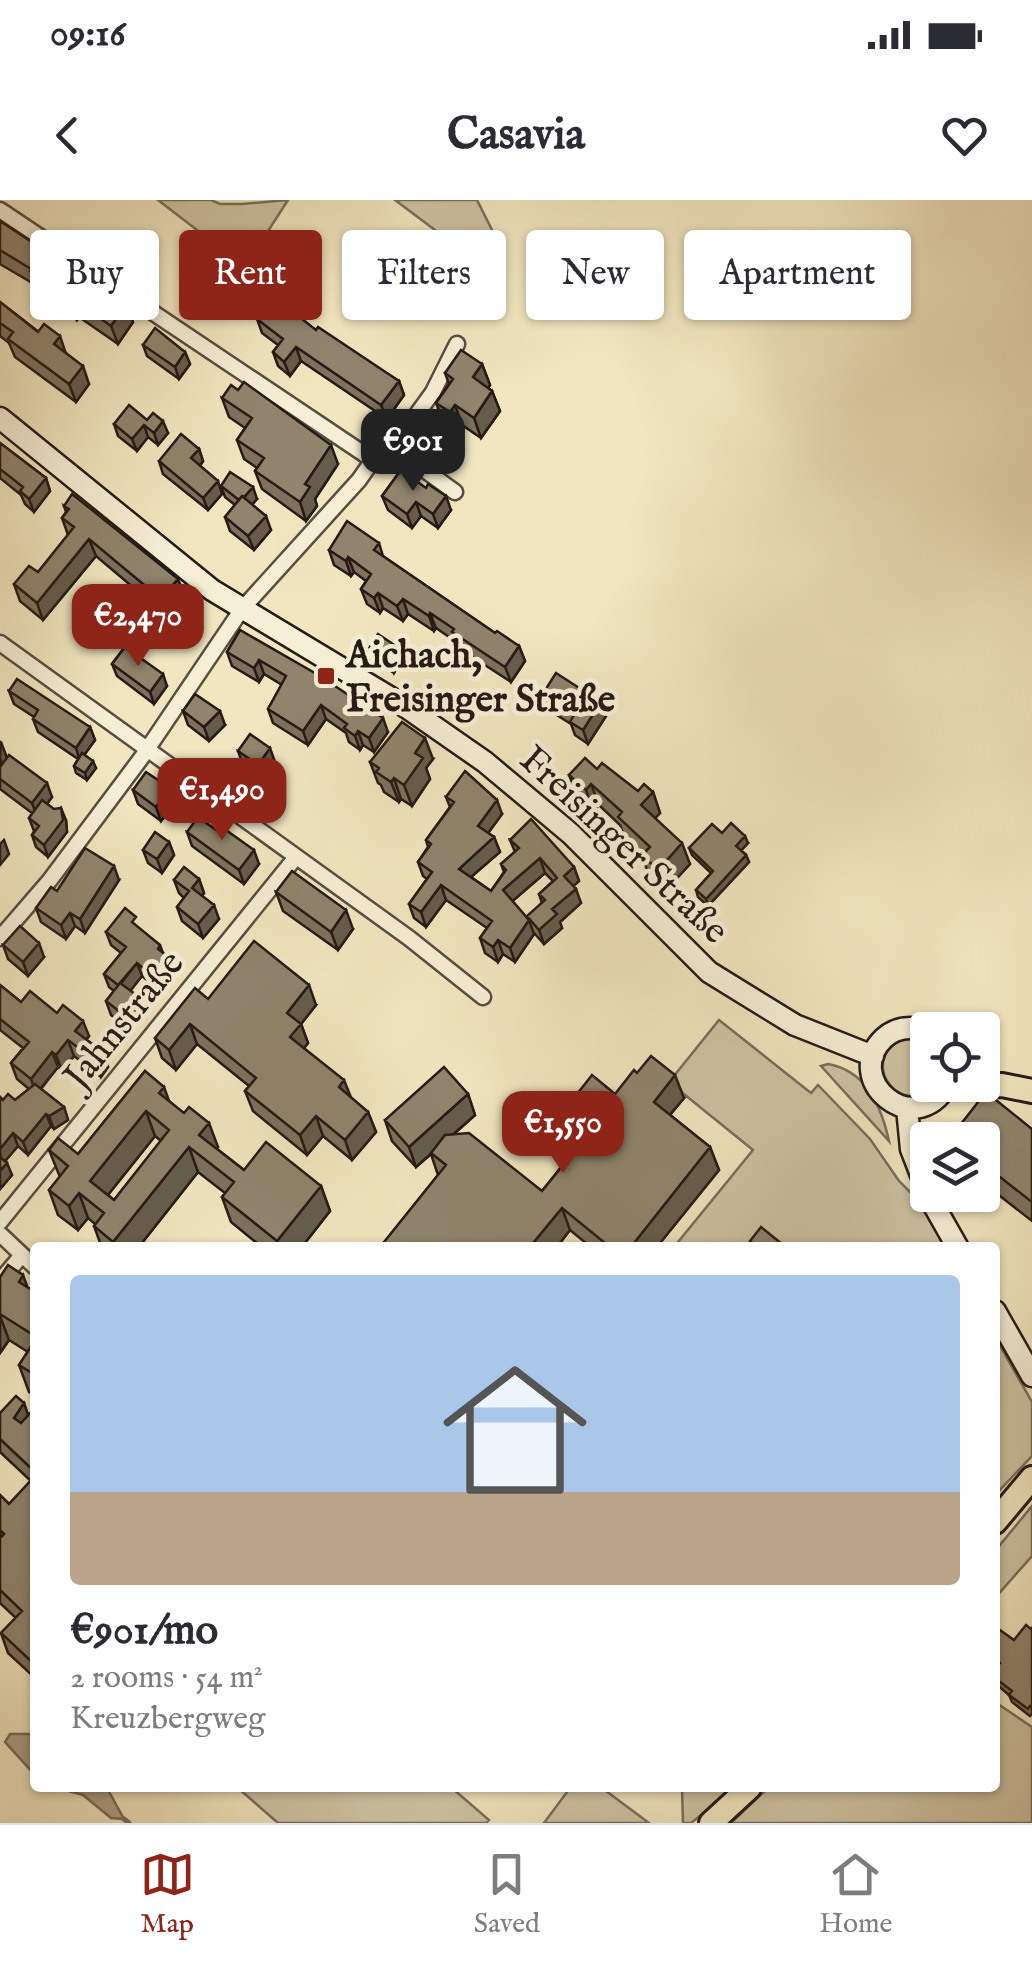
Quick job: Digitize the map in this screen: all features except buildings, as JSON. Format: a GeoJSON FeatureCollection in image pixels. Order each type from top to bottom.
{"type":"FeatureCollection","features":[{"type":"Feature","properties":{"kind":"highway"},"geometry":{"type":"LineString","coordinates":[[1000,1083],[1032,1091]]}},
{"type":"Feature","properties":{"kind":"highway"},"geometry":{"type":"LineString","coordinates":[[1000,1516],[1032,1478]]}},
{"type":"Feature","properties":{"kind":"highway"},"geometry":{"type":"LineString","coordinates":[[712,1822],[745,1792]]}},
{"type":"Feature","properties":{"kind":"main road","name":"Freisinger Straße"},"geometry":{"type":"LineString","coordinates":[[0,418],[187,571],[242,610],[406,707],[484,762],[571,834],[709,972],[795,1026],[873,1056]]}},
{"type":"Feature","properties":{"kind":"main road"},"geometry":{"type":"LineString","coordinates":[[910,1029],[891,1033],[880,1042],[871,1072],[879,1092],[890,1102],[908,1108],[931,1102]]}},
{"type":"Feature","properties":{"kind":"main road"},"geometry":{"type":"LineString","coordinates":[[908,1108],[910,1135]]}},
{"type":"Feature","properties":{"kind":"main road"},"geometry":{"type":"LineString","coordinates":[[938,1212],[955,1242]]}},
{"type":"Feature","properties":{"kind":"main road"},"geometry":{"type":"LineString","coordinates":[[1000,1320],[1032,1376]]}},
{"type":"Feature","properties":{"kind":"street"},"geometry":{"type":"LineString","coordinates":[[0,210],[373,460]]}},
{"type":"Feature","properties":{"kind":"street"},"geometry":{"type":"LineString","coordinates":[[0,938],[50,880],[146,751],[242,610],[360,480],[373,460],[393,447],[433,392],[457,344]]}},
{"type":"Feature","properties":{"kind":"street"},"geometry":{"type":"LineString","coordinates":[[393,447],[455,492]]}},
{"type":"Feature","properties":{"kind":"street"},"geometry":{"type":"LineString","coordinates":[[0,643],[483,997]]}},
{"type":"Feature","properties":{"kind":"street","name":"Jahnstraße"},"geometry":{"type":"LineString","coordinates":[[0,1222],[296,857]]}},
{"type":"Feature","properties":{"kind":"street"},"geometry":{"type":"LineString","coordinates":[[0,1234],[30,1262]]}},
{"type":"Feature","properties":{"kind":"street"},"geometry":{"type":"LineString","coordinates":[[0,1281],[22,1254]]}},
{"type":"Feature","properties":{"kind":"shaded area"},"geometry":{"type":"Polygon","coordinates":[[[158,200],[242,204],[288,200],[269,230],[197,230],[158,200]]]}},
{"type":"Feature","properties":{"kind":"shaded area"},"geometry":{"type":"Polygon","coordinates":[[[395,200],[477,200],[492,230],[435,230],[395,200]]]}},
{"type":"Feature","properties":{"kind":"shaded area"},"geometry":{"type":"Polygon","coordinates":[[[719,1020],[811,1093],[818,1085],[870,1139],[910,1192],[910,1212],[927,1212],[943,1242],[678,1242],[753,1150],[669,1082],[719,1020]]]}},
{"type":"Feature","properties":{"kind":"shaded area"},"geometry":{"type":"Polygon","coordinates":[[[910,1039],[910,1096],[896,1091],[883,1070],[884,1058],[892,1046],[910,1039]]]}},
{"type":"Feature","properties":{"kind":"shaded area"},"geometry":{"type":"Polygon","coordinates":[[[828,1064],[853,1074],[870,1092],[889,1141],[821,1066],[828,1064]]]}},
{"type":"Feature","properties":{"kind":"shaded area"},"geometry":{"type":"Polygon","coordinates":[[[1000,1346],[1032,1402],[1032,1456],[1000,1490],[1000,1346]]]}},
{"type":"Feature","properties":{"kind":"shaded area"},"geometry":{"type":"Polygon","coordinates":[[[1032,1506],[1032,1556],[1000,1592],[1000,1545],[1032,1506]]]}},
{"type":"Feature","properties":{"kind":"shaded area"},"geometry":{"type":"Polygon","coordinates":[[[1000,1705],[1032,1727],[1032,1823],[731,1823],[764,1792],[1000,1792],[1000,1705]]]}},
{"type":"Feature","properties":{"kind":"shaded area"},"geometry":{"type":"Polygon","coordinates":[[[10,1734],[30,1734],[30,1770],[5,1742],[10,1734]]]}},
{"type":"Feature","properties":{"kind":"shaded area"},"geometry":{"type":"Polygon","coordinates":[[[72,1792],[109,1792],[124,1819],[111,1818],[83,1795],[72,1792]]]}},
{"type":"Feature","properties":{"kind":"shaded area"},"geometry":{"type":"Polygon","coordinates":[[[243,1792],[457,1792],[489,1820],[486,1823],[278,1823],[243,1792]]]}},
{"type":"Feature","properties":{"kind":"shaded area"},"geometry":{"type":"Polygon","coordinates":[[[567,1792],[607,1792],[649,1823],[544,1823],[567,1792]]]}},
{"type":"Feature","properties":{"kind":"shaded area"},"geometry":{"type":"Polygon","coordinates":[[[682,1792],[730,1792],[691,1823],[683,1823],[682,1792]]]}},
{"type":"Feature","properties":{"kind":"waterway"},"geometry":{"type":"LineString","coordinates":[[124,1819],[129,1823]]}},
{"type":"Feature","properties":{"kind":"place","name":"Aichach, Freisinger Straße"},"geometry":{"type":"Point","coordinates":[326,676]}}]}
